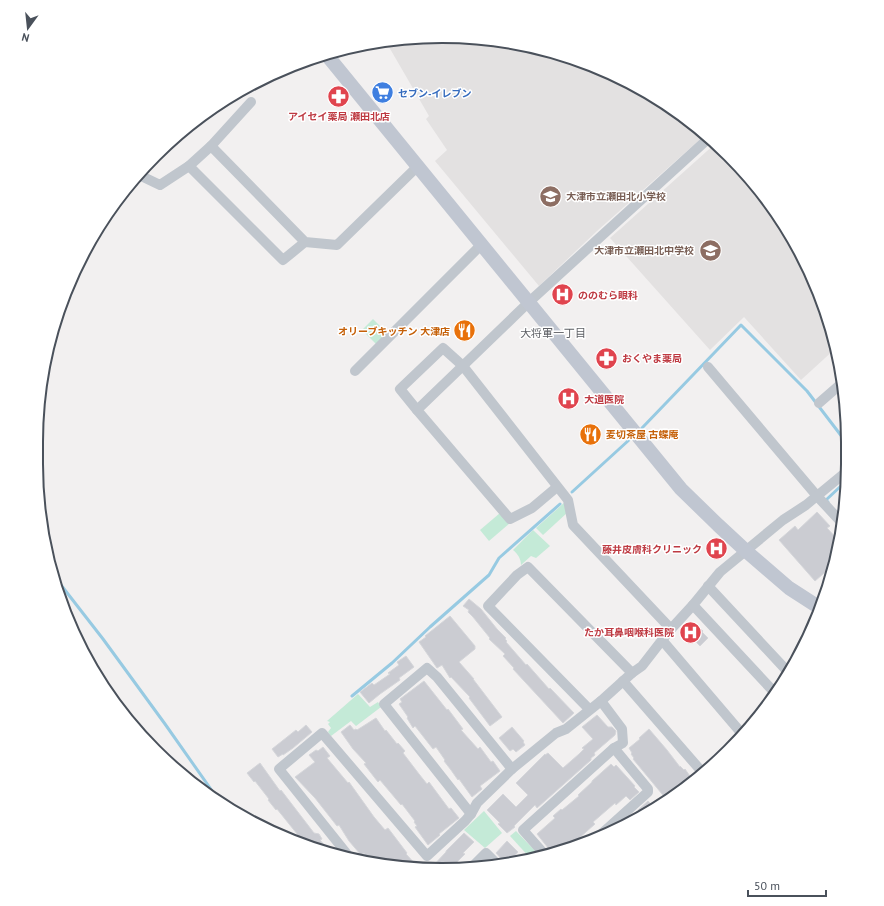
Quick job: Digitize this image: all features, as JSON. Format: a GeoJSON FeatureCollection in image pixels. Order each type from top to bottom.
{"type":"FeatureCollection","features":[{"type":"Feature","properties":{"kind":"street"},"geometry":{"type":"LineString","coordinates":[[330,59],[681,489],[746,551],[789,588],[815,605]]}},
{"type":"Feature","properties":{"kind":"street"},"geometry":{"type":"LineString","coordinates":[[144,177],[160,185],[188,166],[211,146],[251,102]]}},
{"type":"Feature","properties":{"kind":"street"},"geometry":{"type":"LineString","coordinates":[[417,410],[529,302],[705,142]]}},
{"type":"Feature","properties":{"kind":"street"},"geometry":{"type":"LineString","coordinates":[[211,146],[305,242],[336,245],[418,166]]}},
{"type":"Feature","properties":{"kind":"street"},"geometry":{"type":"LineString","coordinates":[[188,166],[283,260],[305,242]]}},
{"type":"Feature","properties":{"kind":"street"},"geometry":{"type":"LineString","coordinates":[[355,371],[482,244]]}},
{"type":"Feature","properties":{"kind":"street"},"geometry":{"type":"LineString","coordinates":[[557,487],[532,508],[510,519],[400,389],[443,348],[463,366],[568,500],[574,525],[671,628]]}},
{"type":"Feature","properties":{"kind":"street"},"geometry":{"type":"LineString","coordinates":[[708,367],[817,496],[838,518]]}},
{"type":"Feature","properties":{"kind":"street"},"geometry":{"type":"LineString","coordinates":[[819,403],[837,387]]}},
{"type":"Feature","properties":{"kind":"street"},"geometry":{"type":"LineString","coordinates":[[344,850],[279,769],[322,732],[427,856],[465,821],[477,803],[512,769],[556,733],[566,729],[590,710],[623,680],[642,666],[671,628],[720,572],[783,520],[806,505],[840,478]]}},
{"type":"Feature","properties":{"kind":"street"},"geometry":{"type":"LineString","coordinates":[[590,710],[488,606],[517,575],[528,567],[632,673]]}},
{"type":"Feature","properties":{"kind":"street"},"geometry":{"type":"LineString","coordinates":[[708,586],[785,669]]}},
{"type":"Feature","properties":{"kind":"street"},"geometry":{"type":"LineString","coordinates":[[692,605],[772,689]]}},
{"type":"Feature","properties":{"kind":"street"},"geometry":{"type":"LineString","coordinates":[[662,640],[739,730]]}},
{"type":"Feature","properties":{"kind":"street"},"geometry":{"type":"LineString","coordinates":[[471,814],[384,704],[427,668],[437,677],[512,769]]}},
{"type":"Feature","properties":{"kind":"street"},"geometry":{"type":"LineString","coordinates":[[623,680],[699,769]]}},
{"type":"Feature","properties":{"kind":"street"},"geometry":{"type":"LineString","coordinates":[[541,850],[523,830],[614,748],[623,743],[622,728],[601,701]]}},
{"type":"Feature","properties":{"kind":"street"},"geometry":{"type":"LineString","coordinates":[[611,825],[648,792],[648,788],[614,748]]}},
{"type":"Feature","properties":{"kind":"street"},"geometry":{"type":"LineString","coordinates":[[478,861],[486,853],[493,860]]}},
{"type":"Feature","properties":{"kind":"shaded area","name":"大津市立瀬田北小学校"},"geometry":{"type":"Polygon","coordinates":[[[442,43],[494,46],[570,64],[595,73],[642,96],[685,125],[701,139],[597,231],[539,286],[435,161],[447,150],[426,119],[429,116],[389,47],[442,43]]]}},
{"type":"Feature","properties":{"kind":"shaded area","name":"大津市立瀬田北中学校"},"geometry":{"type":"Polygon","coordinates":[[[711,148],[742,179],[759,199],[788,243],[811,289],[820,314],[830,353],[801,380],[744,317],[710,350],[610,238],[711,148]]]}},
{"type":"Feature","properties":{"kind":"green space"},"geometry":{"type":"Polygon","coordinates":[[[373,319],[387,333],[376,344],[362,330],[373,319]]]}},
{"type":"Feature","properties":{"kind":"green space"},"geometry":{"type":"Polygon","coordinates":[[[565,502],[568,512],[543,535],[536,528],[565,502]]]}},
{"type":"Feature","properties":{"kind":"green space"},"geometry":{"type":"Polygon","coordinates":[[[500,513],[510,523],[489,541],[480,530],[500,513]]]}},
{"type":"Feature","properties":{"kind":"green space"},"geometry":{"type":"Polygon","coordinates":[[[533,530],[550,546],[536,558],[531,556],[521,565],[519,557],[513,550],[533,530]]]}},
{"type":"Feature","properties":{"kind":"green space"},"geometry":{"type":"Polygon","coordinates":[[[358,694],[370,707],[378,702],[381,707],[356,726],[351,721],[331,736],[328,732],[331,728],[328,724],[330,722],[327,721],[358,694]]]}},
{"type":"Feature","properties":{"kind":"green space"},"geometry":{"type":"Polygon","coordinates":[[[484,811],[502,833],[485,848],[464,830],[484,811]]]}},
{"type":"Feature","properties":{"kind":"green space"},"geometry":{"type":"Polygon","coordinates":[[[516,831],[536,851],[526,854],[510,836],[516,831]]]}},
{"type":"Feature","properties":{"kind":"building"},"geometry":{"type":"Polygon","coordinates":[[[817,512],[830,526],[827,528],[834,536],[826,572],[815,581],[779,540],[795,526],[798,530],[817,512]]]}},
{"type":"Feature","properties":{"kind":"building"},"geometry":{"type":"Polygon","coordinates":[[[469,599],[481,609],[506,638],[506,642],[526,665],[527,664],[549,689],[550,688],[574,713],[563,723],[513,669],[514,668],[503,656],[505,654],[489,639],[490,638],[468,612],[469,610],[463,606],[469,599]]]}},
{"type":"Feature","properties":{"kind":"building"},"geometry":{"type":"Polygon","coordinates":[[[450,616],[475,646],[475,649],[459,662],[474,679],[502,717],[490,726],[469,698],[470,697],[451,677],[450,678],[442,665],[437,668],[419,642],[450,616]]]}},
{"type":"Feature","properties":{"kind":"building"},"geometry":{"type":"Polygon","coordinates":[[[696,624],[708,638],[700,646],[687,633],[696,624]]]}},
{"type":"Feature","properties":{"kind":"building"},"geometry":{"type":"Polygon","coordinates":[[[406,656],[414,667],[399,678],[400,680],[369,703],[360,692],[372,683],[374,685],[390,674],[388,673],[399,665],[397,662],[406,656]]]}},
{"type":"Feature","properties":{"kind":"building"},"geometry":{"type":"Polygon","coordinates":[[[424,681],[447,710],[448,709],[463,729],[461,730],[478,749],[480,747],[500,771],[480,786],[482,789],[472,797],[444,761],[445,760],[436,747],[433,749],[415,726],[413,728],[407,718],[408,717],[399,704],[402,702],[400,699],[424,681]]]}},
{"type":"Feature","properties":{"kind":"building"},"geometry":{"type":"Polygon","coordinates":[[[597,715],[608,727],[612,727],[616,731],[615,735],[594,753],[595,755],[591,758],[591,760],[537,808],[535,805],[514,826],[515,827],[507,833],[498,824],[500,823],[487,810],[503,794],[516,807],[528,795],[516,783],[545,754],[548,753],[563,768],[593,739],[582,727],[597,715]]]}},
{"type":"Feature","properties":{"kind":"building"},"geometry":{"type":"Polygon","coordinates":[[[376,718],[385,731],[386,730],[397,744],[398,743],[405,751],[403,753],[427,784],[429,782],[449,809],[451,808],[459,818],[428,845],[415,827],[417,826],[414,822],[415,821],[402,804],[401,805],[380,780],[378,782],[364,764],[366,763],[353,749],[341,732],[350,725],[354,730],[357,730],[376,718]]]}},
{"type":"Feature","properties":{"kind":"building"},"geometry":{"type":"Polygon","coordinates":[[[306,725],[312,732],[293,748],[278,757],[272,749],[296,730],[298,732],[306,725]]]}},
{"type":"Feature","properties":{"kind":"building"},"geometry":{"type":"Polygon","coordinates":[[[512,727],[524,741],[523,742],[525,745],[516,752],[513,749],[510,751],[499,738],[512,727]]]}},
{"type":"Feature","properties":{"kind":"building"},"geometry":{"type":"Polygon","coordinates":[[[649,729],[680,767],[684,770],[685,769],[690,777],[664,796],[633,759],[634,758],[629,748],[640,739],[639,738],[649,729]]]}},
{"type":"Feature","properties":{"kind":"building"},"geometry":{"type":"Polygon","coordinates":[[[323,747],[330,756],[327,758],[348,783],[349,782],[385,830],[388,828],[413,862],[390,860],[365,855],[364,853],[360,854],[349,841],[339,825],[337,826],[315,798],[295,777],[315,762],[309,755],[316,750],[318,751],[323,747]]]}},
{"type":"Feature","properties":{"kind":"building"},"geometry":{"type":"Polygon","coordinates":[[[260,763],[280,791],[281,790],[314,833],[319,834],[322,839],[320,840],[324,845],[299,837],[247,773],[260,763]]]}},
{"type":"Feature","properties":{"kind":"building"},"geometry":{"type":"Polygon","coordinates":[[[611,764],[614,767],[616,765],[639,792],[630,800],[626,796],[616,805],[615,803],[593,822],[595,824],[578,839],[548,848],[537,834],[555,818],[553,816],[579,796],[578,795],[611,764]]]}},
{"type":"Feature","properties":{"kind":"building"},"geometry":{"type":"Polygon","coordinates":[[[648,801],[651,804],[639,811],[638,810],[648,801]]]}},
{"type":"Feature","properties":{"kind":"building"},"geometry":{"type":"Polygon","coordinates":[[[464,833],[474,842],[463,853],[465,854],[457,862],[436,863],[464,833]]]}},
{"type":"Feature","properties":{"kind":"building"},"geometry":{"type":"Polygon","coordinates":[[[507,841],[518,852],[514,856],[501,859],[496,853],[507,841]]]}},
{"type":"Feature","properties":{"kind":"waterway"},"geometry":{"type":"LineString","coordinates":[[642,428],[741,325],[807,391],[841,435]]}},
{"type":"Feature","properties":{"kind":"waterway"},"geometry":{"type":"LineString","coordinates":[[572,492],[629,440]]}},
{"type":"Feature","properties":{"kind":"waterway"},"geometry":{"type":"LineString","coordinates":[[828,502],[826,500],[840,487]]}},
{"type":"Feature","properties":{"kind":"waterway"},"geometry":{"type":"LineString","coordinates":[[352,696],[392,663],[489,575],[499,558],[560,504]]}},
{"type":"Feature","properties":{"kind":"waterway"},"geometry":{"type":"LineString","coordinates":[[63,587],[103,639],[211,790]]}},
{"type":"Feature","properties":{"kind":"place","name":"セブン-イレブン"},"geometry":{"type":"Point","coordinates":[382,93]}},
{"type":"Feature","properties":{"kind":"place","name":"アイセイ薬局 瀬田北店"},"geometry":{"type":"Point","coordinates":[339,96]}},
{"type":"Feature","properties":{"kind":"place","name":"大津市立瀬田北小学校"},"geometry":{"type":"Point","coordinates":[550,196]}},
{"type":"Feature","properties":{"kind":"place","name":"大津市立瀬田北中学校"},"geometry":{"type":"Point","coordinates":[710,250]}},
{"type":"Feature","properties":{"kind":"place","name":"ののむら眼科"},"geometry":{"type":"Point","coordinates":[562,295]}},
{"type":"Feature","properties":{"kind":"place","name":"オリーブキッチン 大津店"},"geometry":{"type":"Point","coordinates":[465,331]}},
{"type":"Feature","properties":{"kind":"place","name":"おくやま薬局"},"geometry":{"type":"Point","coordinates":[606,358]}},
{"type":"Feature","properties":{"kind":"place","name":"大道医院"},"geometry":{"type":"Point","coordinates":[568,399]}},
{"type":"Feature","properties":{"kind":"place","name":"麦切茶屋 古蝶庵"},"geometry":{"type":"Point","coordinates":[590,434]}},
{"type":"Feature","properties":{"kind":"place","name":"藤井皮膚科クリニック"},"geometry":{"type":"Point","coordinates":[717,549]}},
{"type":"Feature","properties":{"kind":"place","name":"たか耳鼻咽喉科医院"},"geometry":{"type":"Point","coordinates":[690,632]}},
{"type":"Feature","properties":{"kind":"district","name":"大将軍一丁目"},"geometry":{"type":"Point","coordinates":[553,333]}}]}
